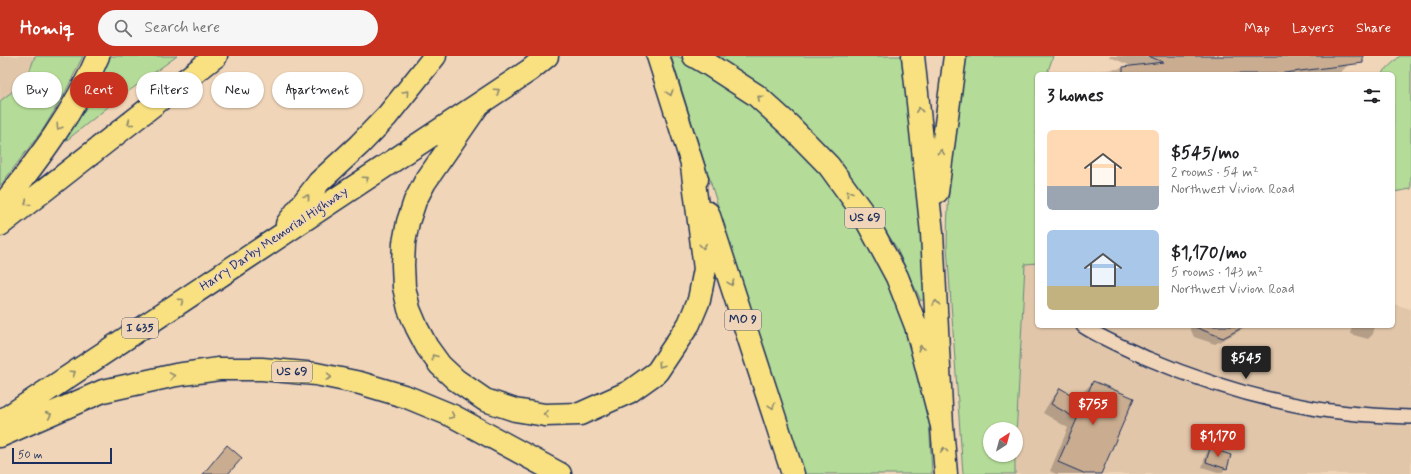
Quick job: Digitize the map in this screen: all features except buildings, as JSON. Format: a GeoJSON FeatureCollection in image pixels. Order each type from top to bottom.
{"type":"FeatureCollection","features":[{"type":"Feature","properties":{"kind":"highway"},"geometry":{"type":"LineString","coordinates":[[0,208],[26,174],[70,110],[92,72],[98,56]]}},
{"type":"Feature","properties":{"kind":"highway"},"geometry":{"type":"LineString","coordinates":[[0,225],[216,56]]}},
{"type":"Feature","properties":{"kind":"highway"},"geometry":{"type":"LineString","coordinates":[[275,239],[319,182],[359,145],[382,121],[435,56]]}},
{"type":"Feature","properties":{"kind":"highway","name":"Harry Darby Memorial Highway"},"geometry":{"type":"LineString","coordinates":[[5,427],[275,239],[530,70],[547,56]]}},
{"type":"Feature","properties":{"kind":"highway","name":"MO 9"},"geometry":{"type":"LineString","coordinates":[[658,56],[692,166],[793,474]]}},
{"type":"Feature","properties":{"kind":"highway"},"geometry":{"type":"LineString","coordinates":[[913,56],[932,233],[942,426],[946,474]]}},
{"type":"Feature","properties":{"kind":"highway"},"geometry":{"type":"LineString","coordinates":[[932,233],[942,145],[955,56]]}},
{"type":"Feature","properties":{"kind":"highway","name":"US 69"},"geometry":{"type":"LineString","coordinates":[[701,60],[756,95],[789,125],[828,166],[861,210],[897,277],[916,326],[942,426]]}},
{"type":"Feature","properties":{"kind":"highway"},"geometry":{"type":"LineString","coordinates":[[479,104],[425,182],[415,201],[408,222],[404,243],[402,265],[404,287],[409,309],[417,328],[427,348],[440,365],[456,380],[485,400],[515,410],[545,415],[580,414],[629,392],[657,372],[689,324],[699,300],[705,269],[692,166]]}},
{"type":"Feature","properties":{"kind":"highway","name":"US 69"},"geometry":{"type":"LineString","coordinates":[[5,427],[103,391],[155,379],[219,369],[262,369],[316,374],[360,383],[407,397],[453,416],[560,474]]}},
{"type":"Feature","properties":{"kind":"street"},"geometry":{"type":"LineString","coordinates":[[1087,328],[1131,351],[1222,387],[1318,409],[1366,415],[1411,417]]}},
{"type":"Feature","properties":{"kind":"shaded area"},"geometry":{"type":"Polygon","coordinates":[[[0,56],[35,56],[29,72],[12,72],[12,92],[0,101],[0,56]]]}},
{"type":"Feature","properties":{"kind":"shaded area"},"geometry":{"type":"Polygon","coordinates":[[[1025,263],[1035,263],[1035,328],[1395,328],[1395,305],[1411,309],[1411,474],[1015,474],[1016,462],[1023,462],[1023,422],[1017,422],[1025,263]]]}},
{"type":"Feature","properties":{"kind":"green space"},"geometry":{"type":"Polygon","coordinates":[[[35,56],[83,56],[75,72],[70,72],[70,83],[62,98],[62,72],[29,72],[35,56]]]}},
{"type":"Feature","properties":{"kind":"green space"},"geometry":{"type":"Polygon","coordinates":[[[106,56],[177,56],[155,72],[136,72],[136,86],[128,92],[128,72],[97,72],[106,56]]]}},
{"type":"Feature","properties":{"kind":"green space"},"geometry":{"type":"Polygon","coordinates":[[[671,56],[677,56],[709,72],[767,114],[840,194],[904,311],[929,417],[932,474],[802,474],[671,56]]]}},
{"type":"Feature","properties":{"kind":"green space"},"geometry":{"type":"Polygon","coordinates":[[[711,56],[905,56],[926,297],[921,301],[896,247],[875,214],[711,56]]]}},
{"type":"Feature","properties":{"kind":"green space"},"geometry":{"type":"Polygon","coordinates":[[[962,56],[1053,56],[1048,72],[1035,72],[1035,263],[1025,264],[1017,422],[983,422],[983,462],[1015,462],[1015,474],[963,474],[947,246],[950,175],[962,56]]]}},
{"type":"Feature","properties":{"kind":"green space"},"geometry":{"type":"Polygon","coordinates":[[[1400,56],[1411,56],[1411,189],[1395,192],[1395,72],[1383,72],[1400,56]]]}},
{"type":"Feature","properties":{"kind":"green space"},"geometry":{"type":"Polygon","coordinates":[[[12,92],[12,108],[56,108],[44,128],[0,186],[0,101],[12,92]]]}},
{"type":"Feature","properties":{"kind":"green space"},"geometry":{"type":"Polygon","coordinates":[[[77,108],[107,108],[67,140],[54,148],[77,108]]]}}]}
